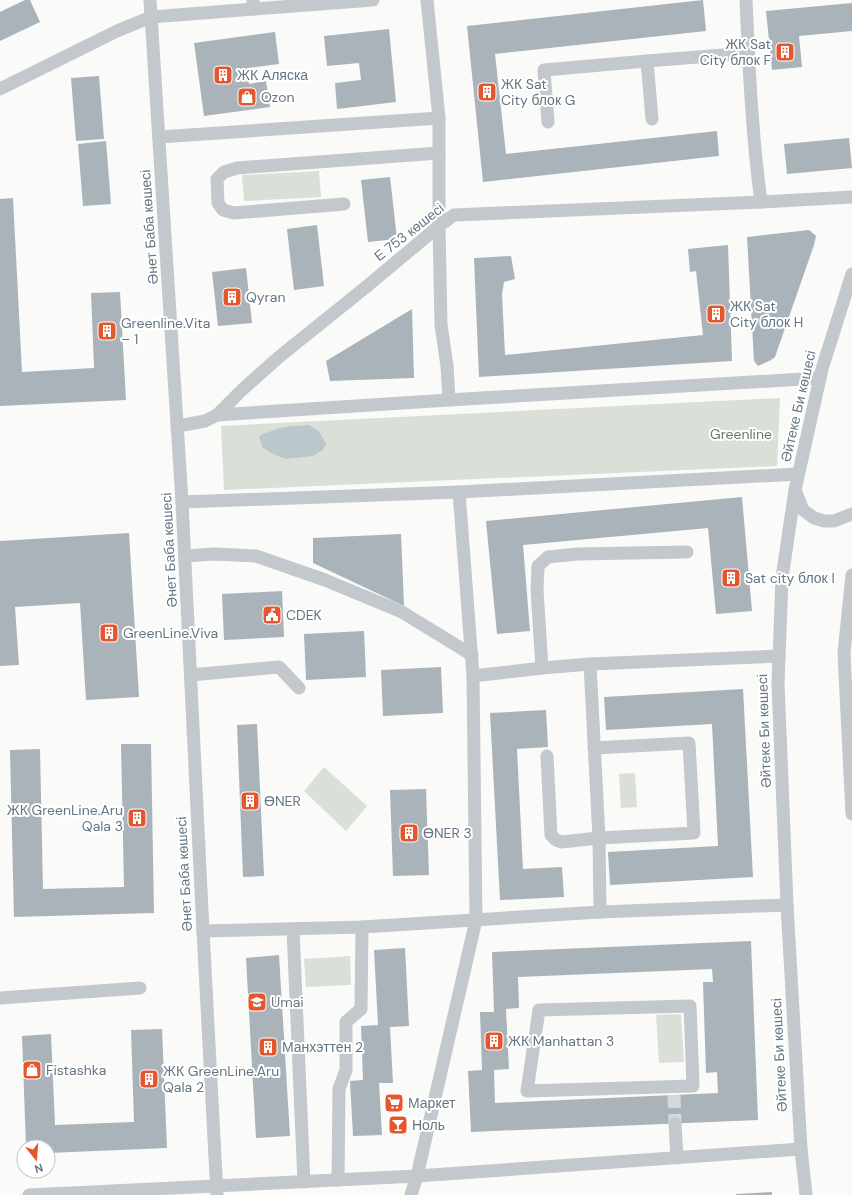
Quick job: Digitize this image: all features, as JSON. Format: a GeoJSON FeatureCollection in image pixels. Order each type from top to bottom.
{"type":"FeatureCollection","features":[{"type":"Feature","properties":{"kind":"street","name":"Әнет Баба көшесі"},"geometry":{"type":"LineString","coordinates":[[150,0],[178,426],[216,1191]]}},
{"type":"Feature","properties":{"kind":"street"},"geometry":{"type":"LineString","coordinates":[[0,89],[116,31],[151,17],[254,5],[374,0]]}},
{"type":"Feature","properties":{"kind":"street"},"geometry":{"type":"LineString","coordinates":[[427,0],[439,118],[439,226],[442,325],[449,400]]}},
{"type":"Feature","properties":{"kind":"street"},"geometry":{"type":"LineString","coordinates":[[746,0],[748,53],[756,161],[761,202]]}},
{"type":"Feature","properties":{"kind":"street"},"geometry":{"type":"LineString","coordinates":[[548,122],[544,70],[647,60],[748,53]]}},
{"type":"Feature","properties":{"kind":"street"},"geometry":{"type":"LineString","coordinates":[[647,60],[652,119]]}},
{"type":"Feature","properties":{"kind":"street"},"geometry":{"type":"LineString","coordinates":[[159,137],[439,118]]}},
{"type":"Feature","properties":{"kind":"street"},"geometry":{"type":"LineString","coordinates":[[344,204],[234,213],[223,210],[218,203],[217,179],[224,172],[237,168],[439,154]]}},
{"type":"Feature","properties":{"kind":"street","name":"Е 753 көшесі"},"geometry":{"type":"LineString","coordinates":[[178,426],[205,420],[217,415],[243,389],[279,357],[366,288],[454,215],[852,197]]}},
{"type":"Feature","properties":{"kind":"street","name":"Әйтеке Би көшесі"},"geometry":{"type":"LineString","coordinates":[[806,1195],[801,1149],[787,904],[778,683],[782,578],[798,474],[820,378],[852,274]]}},
{"type":"Feature","properties":{"kind":"street"},"geometry":{"type":"LineString","coordinates":[[217,415],[820,378]]}},
{"type":"Feature","properties":{"kind":"street"},"geometry":{"type":"LineString","coordinates":[[182,502],[459,492],[798,474]]}},
{"type":"Feature","properties":{"kind":"street"},"geometry":{"type":"LineString","coordinates":[[795,490],[803,510],[814,518],[824,521],[834,521],[852,514]]}},
{"type":"Feature","properties":{"kind":"street"},"geometry":{"type":"LineString","coordinates":[[411,1195],[417,1176],[476,920],[473,676],[459,492]]}},
{"type":"Feature","properties":{"kind":"street"},"geometry":{"type":"LineString","coordinates":[[542,668],[537,590],[538,566],[548,557],[577,554],[687,552]]}},
{"type":"Feature","properties":{"kind":"street"},"geometry":{"type":"LineString","coordinates":[[185,556],[214,554],[256,556],[325,580],[402,612],[472,655]]}},
{"type":"Feature","properties":{"kind":"street"},"geometry":{"type":"LineString","coordinates":[[852,575],[848,647],[844,653],[852,814]]}},
{"type":"Feature","properties":{"kind":"street"},"geometry":{"type":"LineString","coordinates":[[473,676],[590,664],[779,656]]}},
{"type":"Feature","properties":{"kind":"street"},"geometry":{"type":"LineString","coordinates":[[590,664],[599,838],[600,912]]}},
{"type":"Feature","properties":{"kind":"street"},"geometry":{"type":"LineString","coordinates":[[191,674],[279,667],[299,688]]}},
{"type":"Feature","properties":{"kind":"street"},"geometry":{"type":"LineString","coordinates":[[547,756],[551,835],[556,840],[561,842],[599,838],[694,833],[689,743],[594,748]]}},
{"type":"Feature","properties":{"kind":"street"},"geometry":{"type":"LineString","coordinates":[[203,931],[362,927],[600,912],[787,904]]}},
{"type":"Feature","properties":{"kind":"street"},"geometry":{"type":"LineString","coordinates":[[338,1180],[339,1089],[346,1070],[346,1022],[361,1009],[362,927]]}},
{"type":"Feature","properties":{"kind":"street"},"geometry":{"type":"LineString","coordinates":[[293,929],[304,1182]]}},
{"type":"Feature","properties":{"kind":"street"},"geometry":{"type":"LineString","coordinates":[[0,998],[140,988]]}},
{"type":"Feature","properties":{"kind":"street"},"geometry":{"type":"LineString","coordinates":[[690,1006],[693,1086],[674,1091],[527,1091],[539,1010],[690,1006]]}},
{"type":"Feature","properties":{"kind":"street"},"geometry":{"type":"LineString","coordinates":[[675,1124],[677,1158]]}},
{"type":"Feature","properties":{"kind":"street"},"geometry":{"type":"LineString","coordinates":[[29,1195],[216,1191],[304,1182],[417,1176],[801,1149]]}},
{"type":"Feature","properties":{"kind":"green space"},"geometry":{"type":"Polygon","coordinates":[[[319,171],[321,197],[244,201],[242,175],[319,171]]]}},
{"type":"Feature","properties":{"kind":"green space","name":"Greenline"},"geometry":{"type":"Polygon","coordinates":[[[780,398],[777,466],[224,490],[221,426],[780,398]]]}},
{"type":"Feature","properties":{"kind":"green space"},"geometry":{"type":"Polygon","coordinates":[[[324,767],[367,806],[346,831],[304,791],[324,767]]]}},
{"type":"Feature","properties":{"kind":"green space"},"geometry":{"type":"Polygon","coordinates":[[[635,773],[637,807],[621,808],[619,774],[635,773]]]}},
{"type":"Feature","properties":{"kind":"green space"},"geometry":{"type":"Polygon","coordinates":[[[350,956],[351,985],[306,987],[304,959],[350,956]]]}},
{"type":"Feature","properties":{"kind":"green space"},"geometry":{"type":"Polygon","coordinates":[[[681,1014],[684,1062],[659,1063],[656,1015],[681,1014]]]}},
{"type":"Feature","properties":{"kind":"shaded area"},"geometry":{"type":"Polygon","coordinates":[[[309,425],[319,431],[326,444],[323,450],[313,456],[286,459],[273,454],[262,447],[259,436],[284,428],[309,425]]]}},
{"type":"Feature","properties":{"kind":"building"},"geometry":{"type":"Polygon","coordinates":[[[25,0],[30,0],[40,22],[0,41],[0,12],[25,0]]]}},
{"type":"Feature","properties":{"kind":"building","name":"ЖК Sat City блок G"},"geometry":{"type":"Polygon","coordinates":[[[703,0],[706,31],[495,54],[506,154],[717,131],[719,156],[483,182],[467,26],[703,0]]]}},
{"type":"Feature","properties":{"kind":"building","name":"ЖК Sat City блок F"},"geometry":{"type":"Polygon","coordinates":[[[852,3],[852,31],[799,36],[802,67],[772,70],[766,11],[852,3]]]}},
{"type":"Feature","properties":{"kind":"building","name":"ЖК Аляска"},"geometry":{"type":"Polygon","coordinates":[[[389,29],[396,102],[337,109],[335,83],[361,80],[359,63],[327,66],[324,36],[389,29]]]}},
{"type":"Feature","properties":{"kind":"building","name":"ЖК Аляска"},"geometry":{"type":"Polygon","coordinates":[[[275,32],[279,64],[247,68],[249,84],[266,81],[270,107],[204,116],[194,43],[275,32]]]}},
{"type":"Feature","properties":{"kind":"building"},"geometry":{"type":"Polygon","coordinates":[[[99,76],[104,139],[76,141],[71,78],[99,76]]]}},
{"type":"Feature","properties":{"kind":"building"},"geometry":{"type":"Polygon","coordinates":[[[849,138],[852,168],[787,174],[784,144],[849,138]]]}},
{"type":"Feature","properties":{"kind":"building"},"geometry":{"type":"Polygon","coordinates":[[[106,141],[111,204],[83,206],[78,144],[106,141]]]}},
{"type":"Feature","properties":{"kind":"building"},"geometry":{"type":"Polygon","coordinates":[[[390,177],[397,239],[368,242],[361,180],[390,177]]]}},
{"type":"Feature","properties":{"kind":"building","name":"Greenline.Vita – 1"},"geometry":{"type":"Polygon","coordinates":[[[13,198],[22,372],[94,368],[91,293],[120,292],[126,400],[0,406],[0,199],[13,198]]]}},
{"type":"Feature","properties":{"kind":"building","name":"Qyran"},"geometry":{"type":"Polygon","coordinates":[[[317,225],[324,286],[294,290],[287,229],[317,225]]]}},
{"type":"Feature","properties":{"kind":"building"},"geometry":{"type":"Polygon","coordinates":[[[809,230],[816,236],[814,245],[775,357],[758,366],[754,361],[747,237],[809,230]]]}},
{"type":"Feature","properties":{"kind":"building","name":"ЖК Sat City блок H"},"geometry":{"type":"Polygon","coordinates":[[[728,245],[732,361],[479,377],[474,258],[511,256],[515,279],[504,282],[502,294],[505,355],[703,335],[696,271],[690,272],[688,249],[728,245]]]}},
{"type":"Feature","properties":{"kind":"building","name":"Qyran"},"geometry":{"type":"Polygon","coordinates":[[[246,268],[252,323],[218,326],[212,272],[246,268]]]}},
{"type":"Feature","properties":{"kind":"building"},"geometry":{"type":"Polygon","coordinates":[[[412,309],[414,378],[330,381],[326,361],[412,309]]]}},
{"type":"Feature","properties":{"kind":"building","name":"Sat city блок I"},"geometry":{"type":"Polygon","coordinates":[[[742,497],[752,611],[716,614],[708,528],[523,545],[530,631],[497,634],[486,521],[742,497]]]}},
{"type":"Feature","properties":{"kind":"building","name":"GreenLine.Viva"},"geometry":{"type":"Polygon","coordinates":[[[129,533],[139,697],[86,700],[80,603],[15,607],[19,665],[0,666],[0,541],[129,533]]]}},
{"type":"Feature","properties":{"kind":"building"},"geometry":{"type":"Polygon","coordinates":[[[401,534],[404,606],[313,563],[313,538],[401,534]]]}},
{"type":"Feature","properties":{"kind":"building"},"geometry":{"type":"Polygon","coordinates":[[[282,591],[284,637],[224,640],[222,594],[282,591]]]}},
{"type":"Feature","properties":{"kind":"building"},"geometry":{"type":"Polygon","coordinates":[[[364,631],[366,677],[306,680],[304,634],[364,631]]]}},
{"type":"Feature","properties":{"kind":"building"},"geometry":{"type":"Polygon","coordinates":[[[441,667],[443,713],[383,716],[381,670],[441,667]]]}},
{"type":"Feature","properties":{"kind":"building"},"geometry":{"type":"Polygon","coordinates":[[[743,689],[753,877],[610,885],[608,852],[718,846],[712,724],[606,730],[604,697],[743,689]]]}},
{"type":"Feature","properties":{"kind":"building"},"geometry":{"type":"Polygon","coordinates":[[[546,710],[548,747],[517,749],[523,869],[562,867],[564,897],[500,900],[490,713],[546,710]]]}},
{"type":"Feature","properties":{"kind":"building","name":"ӨNER"},"geometry":{"type":"Polygon","coordinates":[[[257,724],[264,876],[243,877],[237,725],[257,724]]]}},
{"type":"Feature","properties":{"kind":"building","name":"ЖК GreenLine.Aru Qala 3"},"geometry":{"type":"Polygon","coordinates":[[[121,744],[151,744],[154,913],[14,917],[10,750],[40,749],[43,889],[124,887],[121,744]]]}},
{"type":"Feature","properties":{"kind":"building","name":"ӨNER 3"},"geometry":{"type":"Polygon","coordinates":[[[426,789],[429,875],[393,876],[390,790],[426,789]]]}},
{"type":"Feature","properties":{"kind":"building","name":"ЖК Manhattan 3"},"geometry":{"type":"Polygon","coordinates":[[[751,941],[758,1120],[471,1132],[468,1071],[482,1070],[480,1012],[494,1012],[492,952],[751,941]],[[712,969],[518,977],[519,1008],[506,1009],[509,1069],[494,1070],[495,1103],[718,1093],[717,1072],[706,1073],[703,982],[713,982],[712,969]]]}},
{"type":"Feature","properties":{"kind":"building","name":"Манхэттен 2"},"geometry":{"type":"Polygon","coordinates":[[[405,948],[409,1026],[390,1027],[393,1083],[379,1083],[382,1135],[353,1136],[350,1081],[363,1080],[361,1026],[378,1025],[374,950],[405,948]]]}},
{"type":"Feature","properties":{"kind":"building","name":"Манхэттен 2"},"geometry":{"type":"Polygon","coordinates":[[[279,955],[290,1136],[256,1138],[246,958],[279,955]]]}},
{"type":"Feature","properties":{"kind":"building","name":"ЖК GreenLine.Aru Qala 2"},"geometry":{"type":"Polygon","coordinates":[[[162,1029],[167,1148],[56,1153],[56,1139],[26,1139],[22,1036],[51,1034],[55,1125],[134,1122],[131,1030],[162,1029]]]}},
{"type":"Feature","properties":{"kind":"building"},"geometry":{"type":"Polygon","coordinates":[[[772,1192],[772,1195],[736,1195],[736,1194],[772,1192]]]}},
{"type":"Feature","properties":{"kind":"tunnel"},"geometry":{"type":"LineString","coordinates":[[674,1095],[675,1124]]}},
{"type":"Feature","properties":{"kind":"place","name":"ЖК Sat City блок F"},"geometry":{"type":"Point","coordinates":[785,52]}},
{"type":"Feature","properties":{"kind":"place","name":"ЖК Аляска"},"geometry":{"type":"Point","coordinates":[223,75]}},
{"type":"Feature","properties":{"kind":"place","name":"ЖК Sat City блок G"},"geometry":{"type":"Point","coordinates":[487,92]}},
{"type":"Feature","properties":{"kind":"place","name":"Ozon"},"geometry":{"type":"Point","coordinates":[247,97]}},
{"type":"Feature","properties":{"kind":"place","name":"Qyran"},"geometry":{"type":"Point","coordinates":[232,297]}},
{"type":"Feature","properties":{"kind":"place","name":"ЖК Sat City блок H"},"geometry":{"type":"Point","coordinates":[716,314]}},
{"type":"Feature","properties":{"kind":"place","name":"Greenline.Vita – 1"},"geometry":{"type":"Point","coordinates":[107,331]}},
{"type":"Feature","properties":{"kind":"place","name":"Sat city блок I"},"geometry":{"type":"Point","coordinates":[731,578]}},
{"type":"Feature","properties":{"kind":"place","name":"CDEK"},"geometry":{"type":"Point","coordinates":[272,615]}},
{"type":"Feature","properties":{"kind":"place","name":"GreenLine.Viva"},"geometry":{"type":"Point","coordinates":[109,633]}},
{"type":"Feature","properties":{"kind":"place","name":"ӨNER"},"geometry":{"type":"Point","coordinates":[250,801]}},
{"type":"Feature","properties":{"kind":"place","name":"ЖК GreenLine.Aru Qala 3"},"geometry":{"type":"Point","coordinates":[137,818]}},
{"type":"Feature","properties":{"kind":"place","name":"ӨNER 3"},"geometry":{"type":"Point","coordinates":[409,833]}},
{"type":"Feature","properties":{"kind":"place","name":"Umai"},"geometry":{"type":"Point","coordinates":[257,1002]}},
{"type":"Feature","properties":{"kind":"place","name":"ЖК Manhattan 3"},"geometry":{"type":"Point","coordinates":[494,1041]}},
{"type":"Feature","properties":{"kind":"place","name":"Манхэттен 2"},"geometry":{"type":"Point","coordinates":[268,1047]}},
{"type":"Feature","properties":{"kind":"place","name":"Fistashka"},"geometry":{"type":"Point","coordinates":[32,1070]}},
{"type":"Feature","properties":{"kind":"place","name":"ЖК GreenLine.Aru Qala 2"},"geometry":{"type":"Point","coordinates":[149,1079]}},
{"type":"Feature","properties":{"kind":"place","name":"Маркет"},"geometry":{"type":"Point","coordinates":[394,1103]}},
{"type":"Feature","properties":{"kind":"place","name":"Ноль"},"geometry":{"type":"Point","coordinates":[398,1125]}}]}
